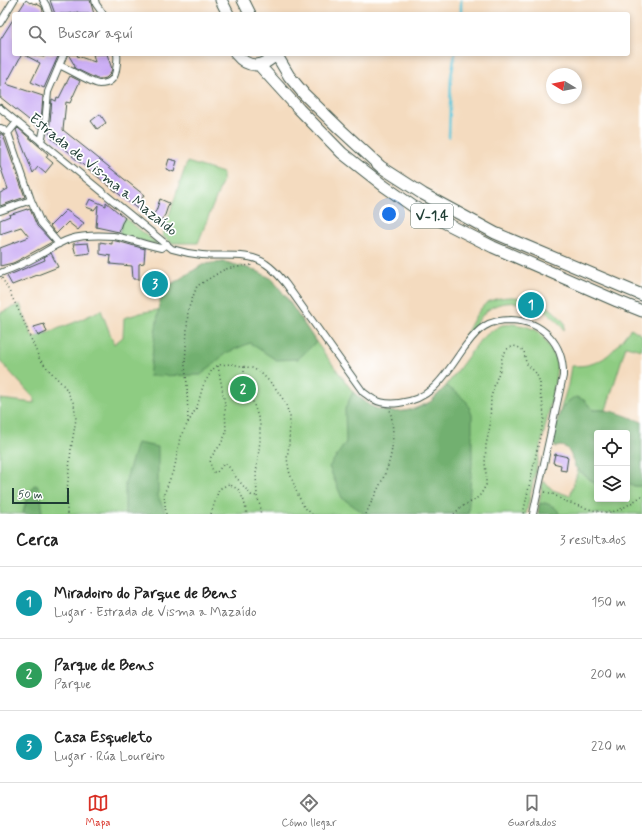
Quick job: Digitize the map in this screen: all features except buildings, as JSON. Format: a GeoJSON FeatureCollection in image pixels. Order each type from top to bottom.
{"type":"FeatureCollection","features":[{"type":"Feature","properties":{"kind":"highway"},"geometry":{"type":"LineString","coordinates":[[222,0],[227,12]]}},
{"type":"Feature","properties":{"kind":"highway"},"geometry":{"type":"LineString","coordinates":[[243,0],[249,12]]}},
{"type":"Feature","properties":{"kind":"highway"},"geometry":{"type":"LineString","coordinates":[[238,56],[247,63],[260,65]]}},
{"type":"Feature","properties":{"kind":"highway","name":"V-1.4"},"geometry":{"type":"LineString","coordinates":[[274,56],[266,63],[260,65],[299,109],[342,153],[384,186],[414,207],[493,247],[642,311]]}},
{"type":"Feature","properties":{"kind":"highway","name":"V-1.4"},"geometry":{"type":"LineString","coordinates":[[277,56],[289,76],[304,94],[340,130],[381,167],[423,194],[495,233],[642,295]]}},
{"type":"Feature","properties":{"kind":"street"},"geometry":{"type":"LineString","coordinates":[[0,23],[14,0]]}},
{"type":"Feature","properties":{"kind":"street"},"geometry":{"type":"LineString","coordinates":[[43,0],[48,12]]}},
{"type":"Feature","properties":{"kind":"street"},"geometry":{"type":"LineString","coordinates":[[95,0],[102,12]]}},
{"type":"Feature","properties":{"kind":"street"},"geometry":{"type":"LineString","coordinates":[[41,142],[44,130],[48,92],[63,56]]}},
{"type":"Feature","properties":{"kind":"street"},"geometry":{"type":"LineString","coordinates":[[59,65],[98,84],[110,81],[114,78],[118,56]]}},
{"type":"Feature","properties":{"kind":"street","name":"Estrada de Visma a Mazaído"},"geometry":{"type":"LineString","coordinates":[[0,108],[172,248],[179,251],[197,254],[253,258],[265,263],[275,271],[286,284],[363,392],[373,399],[394,404],[406,403],[418,399],[428,393],[437,385],[475,334],[484,326],[501,320],[518,320],[528,322],[538,327],[547,334],[561,357],[563,376],[533,514]]}},
{"type":"Feature","properties":{"kind":"street"},"geometry":{"type":"LineString","coordinates":[[8,134],[17,122]]}},
{"type":"Feature","properties":{"kind":"street"},"geometry":{"type":"LineString","coordinates":[[0,128],[8,134],[31,200],[41,223],[59,244]]}},
{"type":"Feature","properties":{"kind":"street"},"geometry":{"type":"LineString","coordinates":[[0,211],[31,200]]}},
{"type":"Feature","properties":{"kind":"street"},"geometry":{"type":"LineString","coordinates":[[0,274],[33,259],[70,239],[85,236],[99,235],[123,238],[161,248],[167,244]]}},
{"type":"Feature","properties":{"kind":"path"},"geometry":{"type":"LineString","coordinates":[[188,423],[188,384],[185,366],[188,310],[197,286],[225,269],[250,265],[253,258]]}},
{"type":"Feature","properties":{"kind":"path"},"geometry":{"type":"LineString","coordinates":[[0,274],[22,317],[39,358],[65,387],[74,404],[76,419],[71,449],[67,491],[67,514]]}},
{"type":"Feature","properties":{"kind":"path"},"geometry":{"type":"LineString","coordinates":[[454,514],[462,507],[475,500],[481,494],[486,484],[486,445],[490,426],[492,397],[500,370],[502,357],[507,349],[514,346],[524,351],[526,363],[536,373],[540,382],[540,393],[544,418],[523,514]]}},
{"type":"Feature","properties":{"kind":"path"},"geometry":{"type":"LineString","coordinates":[[166,514],[164,494],[175,466],[180,437],[197,407],[203,386],[212,370],[218,365],[231,364],[252,368],[260,372],[274,386],[285,402],[290,417],[287,458],[289,471],[304,507],[312,514]]}},
{"type":"Feature","properties":{"kind":"path"},"geometry":{"type":"LineString","coordinates":[[218,365],[225,404],[226,433],[221,444],[211,457],[210,463],[215,473],[226,464],[248,492],[251,495],[257,496]]}},
{"type":"Feature","properties":{"kind":"path"},"geometry":{"type":"LineString","coordinates":[[244,366],[244,375],[260,423],[260,441],[256,474],[257,496],[261,509],[260,514]]}},
{"type":"Feature","properties":{"kind":"path"},"geometry":{"type":"LineString","coordinates":[[366,514],[390,462],[394,436],[387,403]]}},
{"type":"Feature","properties":{"kind":"path"},"geometry":{"type":"LineString","coordinates":[[211,514],[218,489],[229,484],[239,490],[244,501],[247,514]]}},
{"type":"Feature","properties":{"kind":"path"},"geometry":{"type":"LineString","coordinates":[[538,491],[551,493],[563,500],[596,510],[610,512],[625,507],[642,496]]}},
{"type":"Feature","properties":{"kind":"green space"},"geometry":{"type":"Polygon","coordinates":[[[187,162],[223,173],[223,180],[198,243],[172,243],[162,236],[187,162]]]}},
{"type":"Feature","properties":{"kind":"green space"},"geometry":{"type":"Polygon","coordinates":[[[125,218],[159,245],[119,235],[125,218]]]}},
{"type":"Feature","properties":{"kind":"green space"},"geometry":{"type":"Polygon","coordinates":[[[225,262],[255,270],[272,279],[353,392],[372,407],[384,411],[400,412],[414,409],[430,402],[446,386],[481,339],[502,325],[513,324],[536,330],[544,338],[554,355],[557,366],[555,383],[526,514],[41,514],[42,510],[26,501],[23,514],[0,514],[0,399],[34,403],[34,398],[0,361],[0,313],[20,304],[33,338],[73,323],[101,310],[114,344],[123,337],[124,318],[144,312],[158,310],[160,301],[170,285],[204,264],[225,262]]]}},
{"type":"Feature","properties":{"kind":"green space"},"geometry":{"type":"Polygon","coordinates":[[[225,262],[255,270],[272,279],[316,342],[298,359],[276,360],[250,343],[226,353],[201,375],[149,376],[160,301],[170,285],[204,264],[225,262]]]}},
{"type":"Feature","properties":{"kind":"green space"},"geometry":{"type":"Polygon","coordinates":[[[513,297],[543,303],[555,312],[565,323],[564,330],[557,321],[543,310],[527,304],[502,304],[485,312],[460,347],[472,322],[484,305],[494,300],[513,297]]]}},
{"type":"Feature","properties":{"kind":"green space"},"geometry":{"type":"Polygon","coordinates":[[[631,328],[642,335],[642,350],[626,346],[606,410],[593,410],[584,400],[561,411],[558,418],[568,385],[571,366],[589,365],[598,362],[614,350],[631,328]]]}},
{"type":"Feature","properties":{"kind":"green space"},"geometry":{"type":"Polygon","coordinates":[[[446,386],[467,402],[472,415],[472,464],[468,514],[365,514],[342,498],[329,467],[346,442],[345,409],[353,392],[373,407],[394,412],[410,410],[430,402],[446,386]]]}},
{"type":"Feature","properties":{"kind":"green space"},"geometry":{"type":"Polygon","coordinates":[[[576,397],[584,400],[593,410],[612,412],[642,422],[642,485],[636,486],[630,484],[630,430],[594,430],[594,483],[575,467],[567,448],[561,446],[555,447],[552,442],[556,425],[563,407],[570,400],[576,397]]]}},
{"type":"Feature","properties":{"kind":"green space"},"geometry":{"type":"Polygon","coordinates":[[[137,443],[158,447],[158,496],[166,514],[125,514],[125,483],[137,443]]]}},
{"type":"Feature","properties":{"kind":"green space"},"geometry":{"type":"Polygon","coordinates":[[[578,470],[594,483],[594,502],[630,502],[630,484],[636,486],[642,485],[642,514],[559,514],[558,511],[539,504],[543,481],[553,490],[570,496],[578,470]]]}},
{"type":"Feature","properties":{"kind":"green space"},"geometry":{"type":"Polygon","coordinates":[[[34,485],[38,486],[41,496],[41,514],[23,514],[26,501],[34,485]]]}},
{"type":"Feature","properties":{"kind":"green space"},"geometry":{"type":"Polygon","coordinates":[[[545,503],[556,508],[559,514],[538,514],[539,504],[545,503]]]}},
{"type":"Feature","properties":{"kind":"waterway"},"geometry":{"type":"LineString","coordinates":[[461,0],[461,12]]}},
{"type":"Feature","properties":{"kind":"waterway"},"geometry":{"type":"LineString","coordinates":[[449,137],[451,77],[455,56]]}},
{"type":"Feature","properties":{"kind":"place","name":"Casa Esqueleto"},"geometry":{"type":"Point","coordinates":[155,284]}},
{"type":"Feature","properties":{"kind":"place","name":"Miradoiro do Parque de Bens"},"geometry":{"type":"Point","coordinates":[531,305]}},
{"type":"Feature","properties":{"kind":"place","name":"Parque de Bens"},"geometry":{"type":"Point","coordinates":[243,389]}}]}
